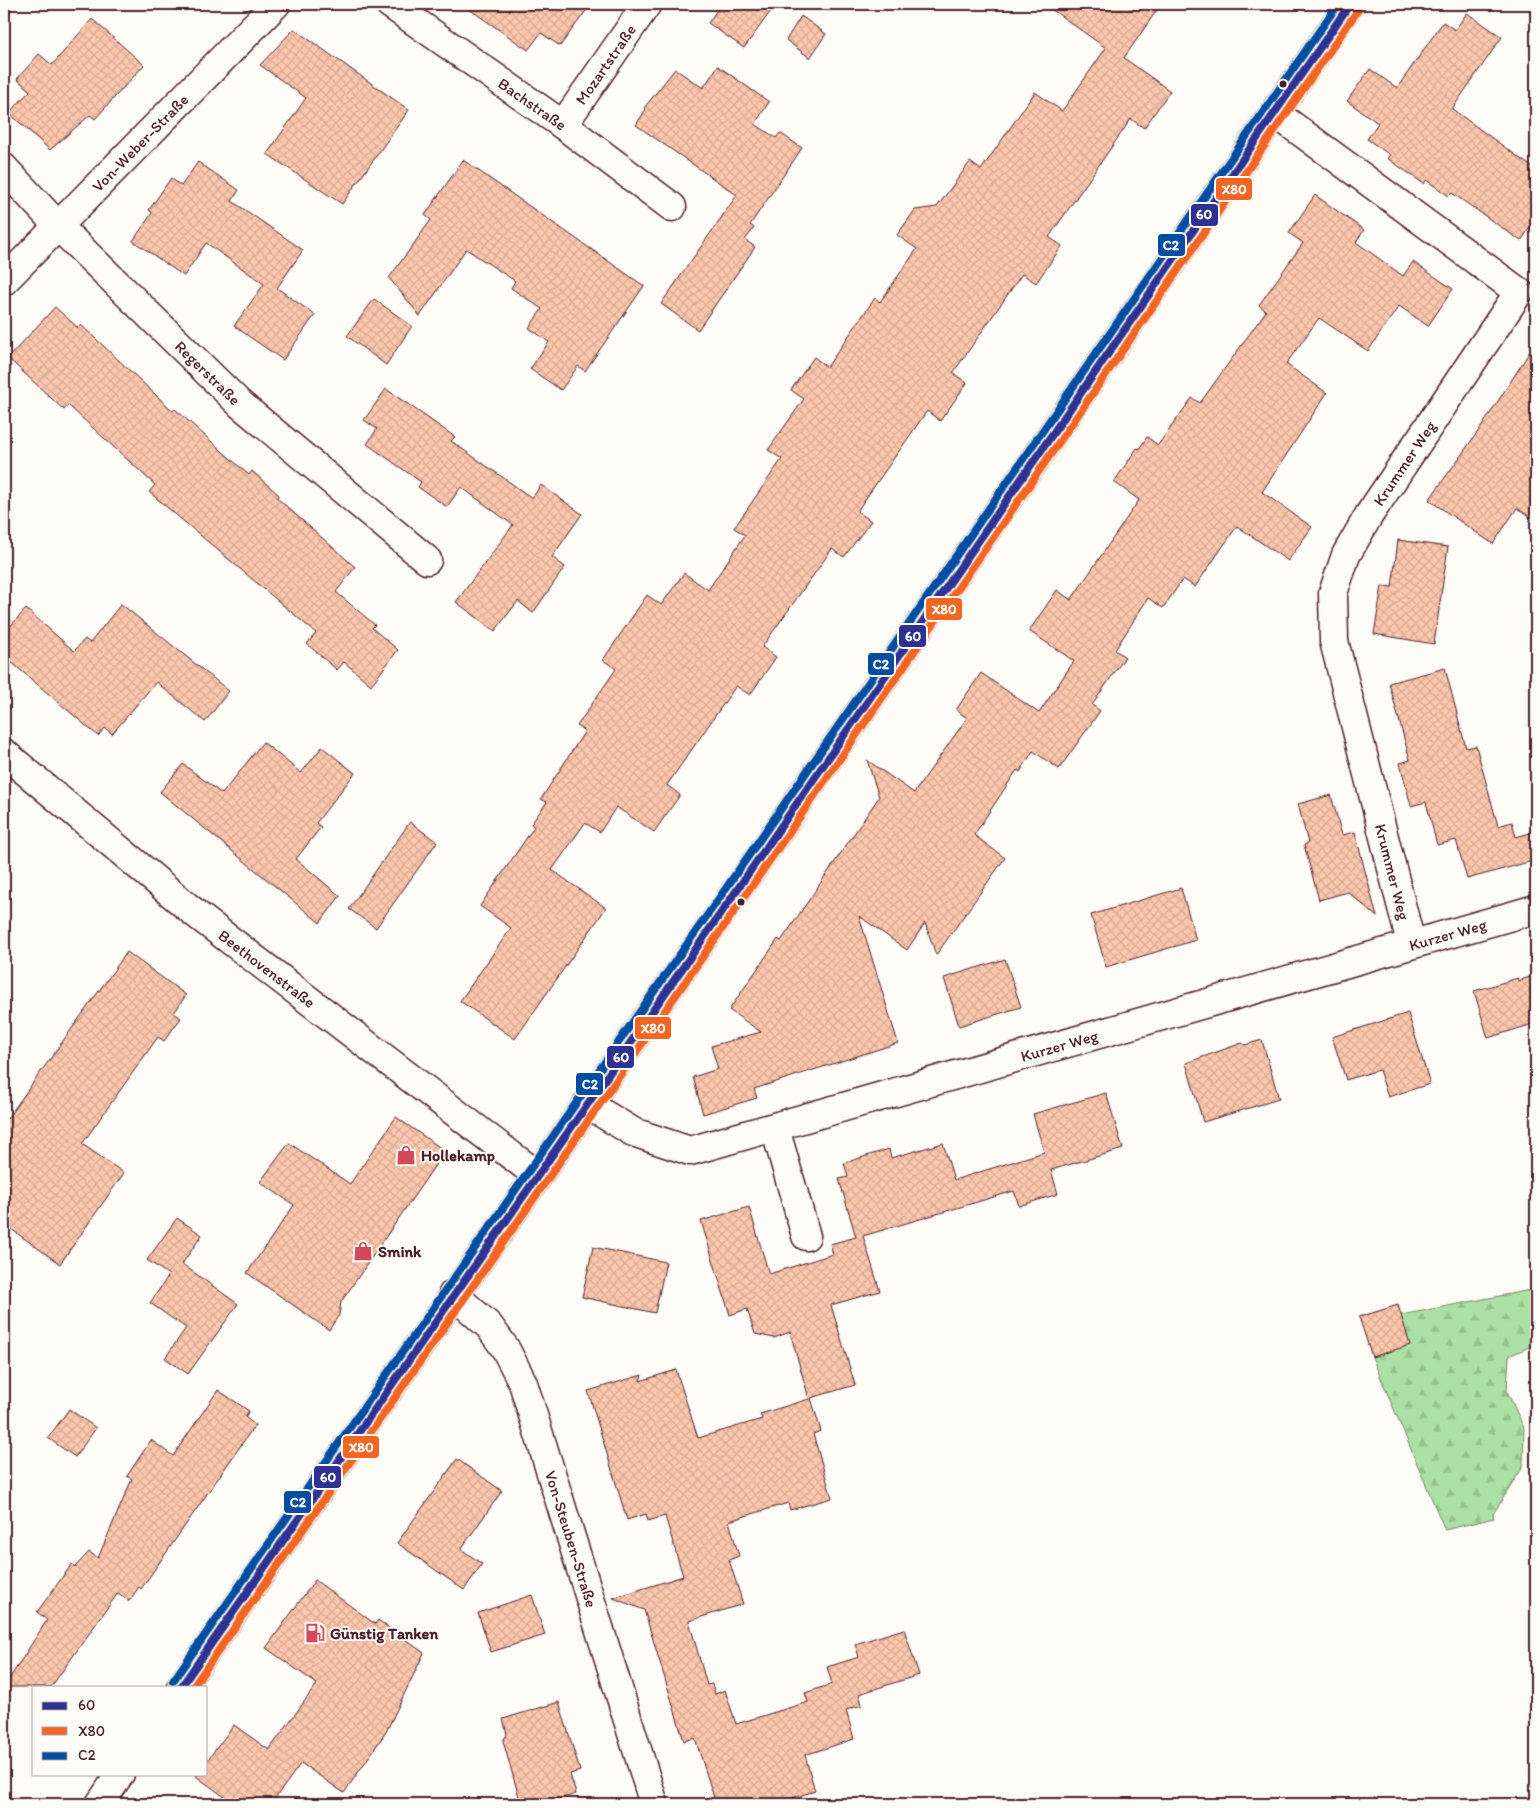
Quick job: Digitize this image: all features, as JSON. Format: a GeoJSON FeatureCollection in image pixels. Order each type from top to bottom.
{"type":"FeatureCollection","features":[{"type":"Feature","properties":{"kind":"street","name":"Von-Weber-Straße"},"geometry":{"type":"LineString","coordinates":[[4,281],[276,4]]}},
{"type":"Feature","properties":{"kind":"street","name":"Bachstraße"},"geometry":{"type":"LineString","coordinates":[[390,4],[563,125],[672,207]]}},
{"type":"Feature","properties":{"kind":"street","name":"Mozartstraße"},"geometry":{"type":"LineString","coordinates":[[563,125],[648,4]]}},
{"type":"Feature","properties":{"kind":"street"},"geometry":{"type":"LineString","coordinates":[[182,1686],[453,1294],[588,1104],[1350,4]]}},
{"type":"Feature","properties":{"kind":"street","name":"Krummer Weg"},"geometry":{"type":"LineString","coordinates":[[1275,113],[1528,289],[1369,515],[1346,555],[1333,593],[1334,641],[1411,944]]}},
{"type":"Feature","properties":{"kind":"street","name":"Regerstraße"},"geometry":{"type":"LineString","coordinates":[[4,168],[58,226],[240,404],[427,560]]}},
{"type":"Feature","properties":{"kind":"street","name":"Beethovenstraße"},"geometry":{"type":"LineString","coordinates":[[4,753],[196,914],[537,1175]]}},
{"type":"Feature","properties":{"kind":"street","name":"Kurzer Weg"},"geometry":{"type":"LineString","coordinates":[[588,1104],[633,1132],[690,1151],[1536,909]]}},
{"type":"Feature","properties":{"kind":"street"},"geometry":{"type":"LineString","coordinates":[[775,1128],[806,1236]]}},
{"type":"Feature","properties":{"kind":"street","name":"Von-Steuben-Straße"},"geometry":{"type":"LineString","coordinates":[[453,1294],[489,1326],[505,1348],[522,1382],[654,1804]]}},
{"type":"Feature","properties":{"kind":"street"},"geometry":{"type":"LineString","coordinates":[[100,1804],[119,1776]]}},
{"type":"Feature","properties":{"kind":"green space"},"geometry":{"type":"Polygon","coordinates":[[[1536,1289],[1536,1344],[1509,1356],[1507,1391],[1524,1428],[1523,1467],[1493,1514],[1494,1518],[1445,1530],[1372,1357],[1410,1345],[1401,1315],[1536,1289]]]}},
{"type":"Feature","properties":{"kind":"building"},"geometry":{"type":"Polygon","coordinates":[[[462,4],[591,4],[560,46],[541,33],[528,50],[462,4]]]}},
{"type":"Feature","properties":{"kind":"building"},"geometry":{"type":"Polygon","coordinates":[[[721,4],[776,4],[744,48],[708,23],[721,4]]]}},
{"type":"Feature","properties":{"kind":"building"},"geometry":{"type":"Polygon","coordinates":[[[1044,4],[1161,4],[1124,58],[1170,91],[1144,128],[1131,119],[1049,237],[1062,246],[1036,283],[1022,274],[953,373],[967,383],[940,421],[927,411],[857,511],[871,521],[844,557],[832,549],[762,647],[776,657],[750,695],[736,686],[667,785],[680,795],[654,832],[616,807],[600,832],[585,823],[552,870],[606,908],[515,1039],[460,1001],[511,928],[480,906],[534,827],[531,824],[547,802],[541,799],[585,731],[577,726],[616,669],[603,660],[647,595],[661,605],[684,573],[708,590],[745,535],[734,528],[782,459],[768,450],[804,399],[791,390],[814,357],[827,367],[875,298],[880,302],[917,249],[897,235],[915,210],[937,207],[970,162],[981,170],[1035,92],[1062,111],[1106,48],[1044,4]]]}},
{"type":"Feature","properties":{"kind":"building"},"geometry":{"type":"Polygon","coordinates":[[[1467,13],[1502,37],[1452,109],[1536,170],[1536,219],[1521,241],[1452,193],[1449,196],[1426,180],[1424,184],[1387,158],[1390,155],[1367,139],[1378,123],[1347,101],[1370,69],[1397,88],[1443,22],[1455,30],[1467,13]]]}},
{"type":"Feature","properties":{"kind":"building"},"geometry":{"type":"Polygon","coordinates":[[[801,16],[826,34],[810,58],[786,40],[801,16]]]}},
{"type":"Feature","properties":{"kind":"building"},"geometry":{"type":"Polygon","coordinates":[[[92,19],[144,65],[95,119],[90,115],[50,150],[9,113],[30,91],[17,79],[39,54],[52,65],[92,19]]]}},
{"type":"Feature","properties":{"kind":"building"},"geometry":{"type":"Polygon","coordinates":[[[294,29],[409,110],[342,204],[267,154],[306,98],[260,65],[294,29]]]}},
{"type":"Feature","properties":{"kind":"building"},"geometry":{"type":"Polygon","coordinates":[[[718,66],[769,102],[755,124],[776,138],[780,133],[802,148],[750,225],[754,228],[745,240],[755,247],[698,330],[661,304],[737,195],[636,125],[646,109],[644,108],[675,69],[703,88],[718,66]]]}},
{"type":"Feature","properties":{"kind":"building"},"geometry":{"type":"Polygon","coordinates":[[[463,160],[644,286],[585,371],[578,366],[561,390],[530,369],[549,342],[529,328],[542,309],[511,288],[515,281],[466,249],[420,316],[389,278],[431,220],[425,215],[463,160]]]}},
{"type":"Feature","properties":{"kind":"building"},"geometry":{"type":"Polygon","coordinates":[[[198,162],[239,190],[232,201],[303,250],[277,288],[315,315],[283,360],[234,326],[264,284],[206,243],[184,276],[133,241],[152,213],[149,210],[171,178],[181,186],[198,162]]]}},
{"type":"Feature","properties":{"kind":"building"},"geometry":{"type":"Polygon","coordinates":[[[1315,195],[1364,230],[1356,242],[1403,276],[1413,262],[1453,289],[1428,326],[1399,306],[1368,351],[1319,318],[1286,364],[1327,393],[1262,492],[1312,527],[1288,561],[1237,526],[1195,587],[1183,579],[1163,608],[1148,598],[1115,650],[1125,657],[1092,705],[1100,711],[1059,769],[1033,751],[1020,772],[1017,770],[974,835],[1005,858],[936,955],[925,923],[907,950],[859,916],[898,1043],[754,1089],[757,1098],[703,1114],[693,1077],[718,1069],[711,1046],[761,1032],[729,1010],[778,939],[781,941],[879,797],[867,760],[914,793],[967,718],[956,710],[981,673],[1039,713],[1074,661],[1029,631],[1057,590],[1071,600],[1139,500],[1114,482],[1137,448],[1139,449],[1147,437],[1158,445],[1192,398],[1200,403],[1266,311],[1259,305],[1303,243],[1289,233],[1315,195]]]}},
{"type":"Feature","properties":{"kind":"building"},"geometry":{"type":"Polygon","coordinates":[[[374,299],[412,326],[386,365],[347,336],[374,299]]]}},
{"type":"Feature","properties":{"kind":"building"},"geometry":{"type":"Polygon","coordinates":[[[55,307],[78,328],[81,325],[173,411],[175,409],[249,475],[252,471],[279,495],[277,498],[355,567],[336,592],[375,625],[372,628],[398,650],[371,685],[344,662],[337,670],[307,644],[316,633],[149,492],[155,485],[68,405],[64,410],[8,358],[55,307]]]}},
{"type":"Feature","properties":{"kind":"building"},"geometry":{"type":"Polygon","coordinates":[[[1536,342],[1536,521],[1517,508],[1493,544],[1429,500],[1482,426],[1536,342]]]}},
{"type":"Feature","properties":{"kind":"building"},"geometry":{"type":"Polygon","coordinates":[[[386,389],[455,437],[451,441],[532,498],[541,485],[582,514],[552,557],[565,567],[533,613],[518,601],[495,631],[456,602],[513,525],[461,487],[447,507],[418,487],[421,482],[367,444],[377,429],[364,420],[386,389]]]}},
{"type":"Feature","properties":{"kind":"building"},"geometry":{"type":"Polygon","coordinates":[[[1398,540],[1448,547],[1434,644],[1374,634],[1382,586],[1392,587],[1398,540]]]}},
{"type":"Feature","properties":{"kind":"building"},"geometry":{"type":"Polygon","coordinates":[[[121,604],[229,691],[205,722],[156,682],[112,734],[105,728],[98,736],[4,656],[4,633],[26,609],[74,651],[85,639],[90,643],[121,604]]]}},
{"type":"Feature","properties":{"kind":"building"},"geometry":{"type":"Polygon","coordinates":[[[1445,668],[1466,748],[1476,746],[1498,826],[1512,822],[1516,837],[1530,833],[1536,860],[1467,879],[1456,840],[1437,845],[1426,802],[1411,806],[1400,763],[1410,760],[1389,683],[1445,668]]]}},
{"type":"Feature","properties":{"kind":"building"},"geometry":{"type":"Polygon","coordinates":[[[263,742],[301,773],[322,747],[355,773],[316,823],[321,827],[296,859],[340,896],[320,923],[160,792],[183,764],[222,794],[263,742]]]}},
{"type":"Feature","properties":{"kind":"building"},"geometry":{"type":"Polygon","coordinates":[[[1331,795],[1342,835],[1355,832],[1377,917],[1348,892],[1319,900],[1304,845],[1308,843],[1298,804],[1331,795]]]}},
{"type":"Feature","properties":{"kind":"building"},"geometry":{"type":"Polygon","coordinates":[[[410,822],[437,842],[376,928],[349,909],[410,822]]]}},
{"type":"Feature","properties":{"kind":"building"},"geometry":{"type":"Polygon","coordinates":[[[1181,888],[1196,940],[1106,967],[1091,915],[1181,888]]]}},
{"type":"Feature","properties":{"kind":"building"},"geometry":{"type":"Polygon","coordinates":[[[127,952],[186,995],[174,1013],[181,1018],[164,1041],[158,1037],[82,1144],[124,1173],[60,1264],[4,1224],[4,1123],[127,952]]]}},
{"type":"Feature","properties":{"kind":"building"},"geometry":{"type":"Polygon","coordinates":[[[1005,959],[1021,1007],[959,1026],[944,978],[1005,959]]]}},
{"type":"Feature","properties":{"kind":"building"},"geometry":{"type":"Polygon","coordinates":[[[1536,975],[1536,1023],[1488,1038],[1474,991],[1518,978],[1518,981],[1536,975]]]}},
{"type":"Feature","properties":{"kind":"building"},"geometry":{"type":"Polygon","coordinates":[[[1408,1013],[1430,1084],[1388,1097],[1379,1070],[1346,1080],[1332,1037],[1408,1013]]]}},
{"type":"Feature","properties":{"kind":"building"},"geometry":{"type":"Polygon","coordinates":[[[1262,1040],[1279,1099],[1203,1122],[1186,1063],[1242,1043],[1245,1045],[1262,1040]]]}},
{"type":"Feature","properties":{"kind":"building"},"geometry":{"type":"Polygon","coordinates":[[[1106,1093],[1123,1149],[1051,1170],[1058,1194],[1019,1206],[1014,1191],[863,1236],[880,1291],[831,1305],[855,1385],[811,1398],[821,1431],[813,1434],[832,1498],[790,1510],[788,1503],[729,1521],[739,1556],[729,1560],[743,1604],[689,1621],[707,1685],[712,1684],[715,1694],[725,1690],[736,1724],[808,1702],[805,1693],[832,1684],[827,1667],[859,1657],[855,1644],[904,1629],[919,1675],[859,1694],[862,1705],[846,1710],[854,1739],[805,1755],[815,1791],[773,1804],[716,1804],[695,1738],[684,1741],[644,1610],[613,1598],[683,1576],[665,1516],[648,1521],[646,1514],[627,1520],[588,1391],[642,1375],[640,1381],[676,1370],[698,1438],[762,1419],[760,1414],[809,1399],[790,1332],[774,1338],[755,1334],[747,1309],[730,1315],[701,1221],[749,1207],[769,1274],[833,1254],[830,1244],[856,1237],[839,1179],[848,1177],[844,1163],[889,1149],[891,1158],[943,1143],[954,1180],[1044,1152],[1033,1114],[1106,1093]]]}},
{"type":"Feature","properties":{"kind":"building"},"geometry":{"type":"Polygon","coordinates":[[[396,1117],[445,1151],[341,1302],[339,1315],[329,1330],[247,1273],[294,1205],[260,1182],[289,1143],[350,1184],[396,1117]]]}},
{"type":"Feature","properties":{"kind":"building"},"geometry":{"type":"Polygon","coordinates":[[[177,1218],[202,1235],[182,1264],[238,1304],[188,1374],[165,1358],[186,1328],[150,1303],[169,1275],[147,1260],[177,1218]]]}},
{"type":"Feature","properties":{"kind":"building"},"geometry":{"type":"Polygon","coordinates":[[[593,1247],[666,1262],[655,1313],[582,1297],[593,1247]]]}},
{"type":"Feature","properties":{"kind":"building"},"geometry":{"type":"Polygon","coordinates":[[[1398,1305],[1410,1345],[1372,1357],[1359,1317],[1398,1305]]]}},
{"type":"Feature","properties":{"kind":"building"},"geometry":{"type":"Polygon","coordinates":[[[218,1390],[249,1411],[245,1417],[255,1425],[141,1589],[139,1587],[129,1601],[118,1593],[52,1686],[4,1687],[47,1620],[37,1612],[72,1564],[75,1567],[89,1552],[98,1558],[132,1479],[127,1476],[151,1440],[173,1456],[218,1390]]]}},
{"type":"Feature","properties":{"kind":"building"},"geometry":{"type":"Polygon","coordinates":[[[69,1409],[96,1428],[75,1457],[48,1438],[69,1409]]]}},
{"type":"Feature","properties":{"kind":"building"},"geometry":{"type":"Polygon","coordinates":[[[457,1459],[502,1491],[461,1549],[482,1564],[464,1590],[397,1543],[457,1459]]]}},
{"type":"Feature","properties":{"kind":"building"},"geometry":{"type":"Polygon","coordinates":[[[315,1580],[375,1624],[378,1620],[424,1653],[386,1732],[344,1793],[301,1763],[271,1804],[234,1804],[196,1776],[208,1776],[208,1759],[234,1725],[269,1750],[317,1684],[266,1648],[315,1580]]]}},
{"type":"Feature","properties":{"kind":"building"},"geometry":{"type":"Polygon","coordinates":[[[532,1595],[545,1635],[491,1652],[478,1613],[532,1595]]]}},
{"type":"Feature","properties":{"kind":"building"},"geometry":{"type":"Polygon","coordinates":[[[559,1702],[580,1771],[570,1774],[576,1794],[542,1804],[521,1804],[503,1741],[507,1734],[503,1719],[559,1702]]]}},
{"type":"Feature","properties":{"kind":"transit line","name":"C2"},"geometry":{"type":"LineString","coordinates":[[173,1681],[722,894],[1338,4]]}},
{"type":"Feature","properties":{"kind":"transit line","name":"60"},"geometry":{"type":"LineString","coordinates":[[182,1686],[730,900],[1350,4]]}},
{"type":"Feature","properties":{"kind":"transit line","name":"X80"},"geometry":{"type":"LineString","coordinates":[[194,1686],[738,906],[1358,10]]}},
{"type":"Feature","properties":{"kind":"place","name":"Hollekamp"},"geometry":{"type":"Point","coordinates":[406,1155]}},
{"type":"Feature","properties":{"kind":"place","name":"Smink"},"geometry":{"type":"Point","coordinates":[363,1251]}},
{"type":"Feature","properties":{"kind":"place","name":"Günstig Tanken"},"geometry":{"type":"Point","coordinates":[315,1633]}}]}
